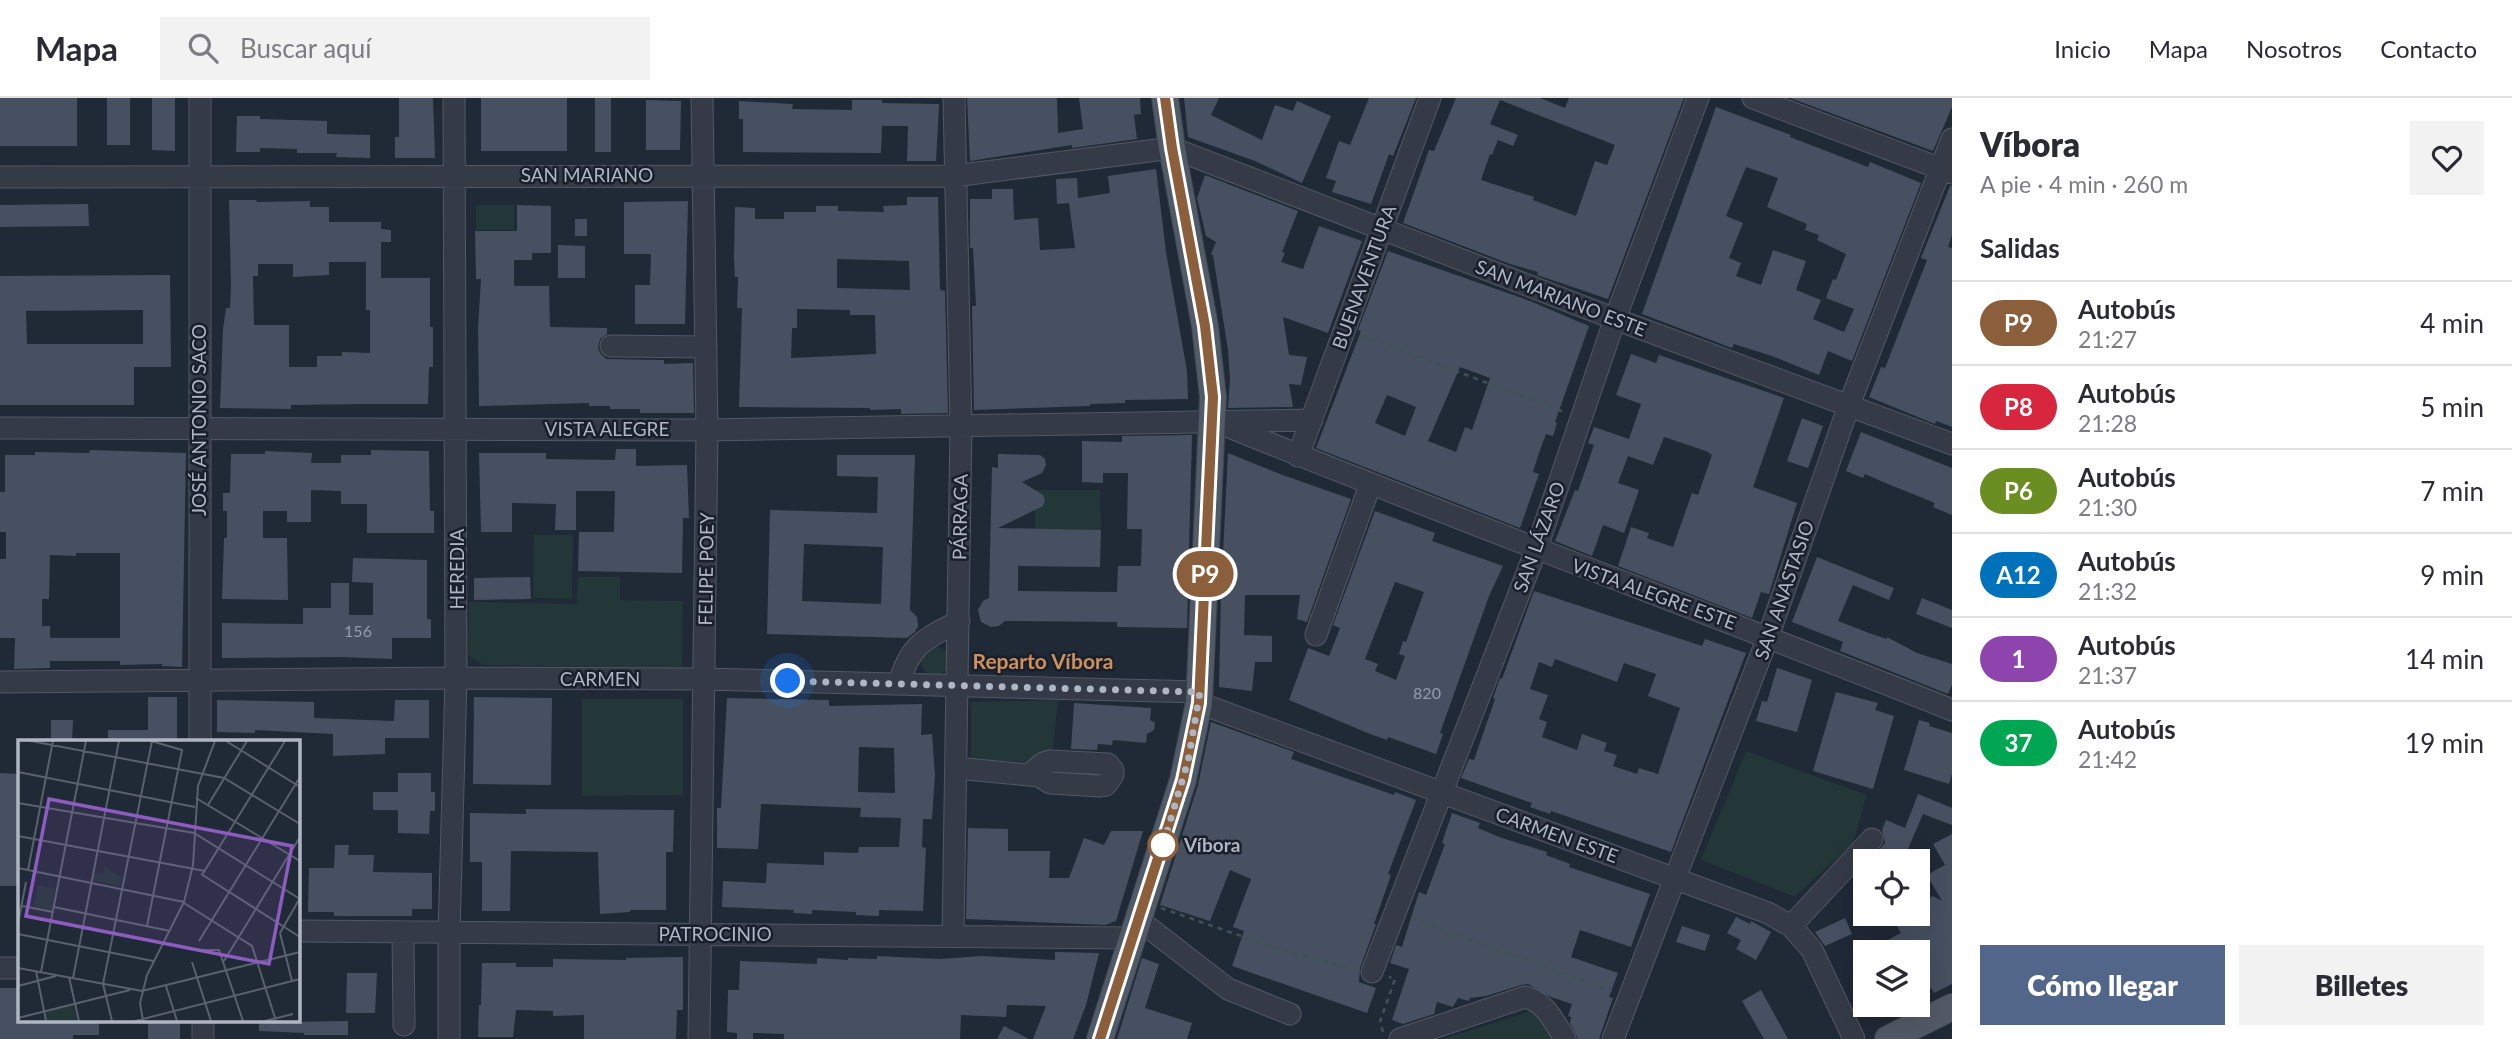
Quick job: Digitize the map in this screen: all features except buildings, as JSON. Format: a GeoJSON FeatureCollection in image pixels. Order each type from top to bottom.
{"type":"FeatureCollection","features":[{"type":"Feature","properties":{"kind":"main road"},"geometry":{"type":"LineString","coordinates":[[1100,1039],[1186,770],[1200,697],[1213,421],[1205,326],[1165,98]]}},
{"type":"Feature","properties":{"kind":"main road"},"geometry":{"type":"LineString","coordinates":[[1888,1039],[1952,1007]]}},
{"type":"Feature","properties":{"kind":"street","name":"JOSÉ ANTONIO SACO"},"geometry":{"type":"LineString","coordinates":[[200,98],[200,740]]}},
{"type":"Feature","properties":{"kind":"street","name":"HEREDIA"},"geometry":{"type":"LineString","coordinates":[[449,1039],[456,678],[454,98]]}},
{"type":"Feature","properties":{"kind":"street","name":"FELIPE POEY"},"geometry":{"type":"LineString","coordinates":[[699,1039],[707,430],[702,98]]}},
{"type":"Feature","properties":{"kind":"street","name":"PÁRRAGA"},"geometry":{"type":"LineString","coordinates":[[953,935],[961,426],[954,98]]}},
{"type":"Feature","properties":{"kind":"street","name":"BUENAVENTURA"},"geometry":{"type":"LineString","coordinates":[[1298,456],[1430,98]]}},
{"type":"Feature","properties":{"kind":"street","name":"SAN LÁZARO"},"geometry":{"type":"LineString","coordinates":[[1372,972],[1536,550],[1615,319],[1698,98]]}},
{"type":"Feature","properties":{"kind":"street"},"geometry":{"type":"LineString","coordinates":[[1753,98],[1946,171]]}},
{"type":"Feature","properties":{"kind":"street","name":"SAN ANASTASIO"},"geometry":{"type":"LineString","coordinates":[[1613,1039],[1768,637],[1849,405],[1946,171],[1952,139]]}},
{"type":"Feature","properties":{"kind":"street","name":"SAN MARIANO"},"geometry":{"type":"LineString","coordinates":[[0,177],[954,176],[1172,148]]}},
{"type":"Feature","properties":{"kind":"street","name":"SAN MARIANO ESTE"},"geometry":{"type":"LineString","coordinates":[[1172,148],[1615,319],[1952,444]]}},
{"type":"Feature","properties":{"kind":"street"},"geometry":{"type":"LineString","coordinates":[[611,346],[706,347]]}},
{"type":"Feature","properties":{"kind":"street"},"geometry":{"type":"LineString","coordinates":[[1213,421],[1312,421]]}},
{"type":"Feature","properties":{"kind":"street","name":"VISTA ALEGRE"},"geometry":{"type":"LineString","coordinates":[[0,428],[707,430],[1213,421]]}},
{"type":"Feature","properties":{"kind":"street","name":"VISTA ALEGRE ESTE"},"geometry":{"type":"LineString","coordinates":[[1213,421],[1536,550],[1952,710]]}},
{"type":"Feature","properties":{"kind":"street"},"geometry":{"type":"LineString","coordinates":[[1316,635],[1370,485]]}},
{"type":"Feature","properties":{"kind":"street"},"geometry":{"type":"LineString","coordinates":[[899,683],[909,656],[917,646],[959,621]]}},
{"type":"Feature","properties":{"kind":"street","name":"CARMEN"},"geometry":{"type":"LineString","coordinates":[[0,682],[199,679],[704,679],[958,685],[1200,697]]}},
{"type":"Feature","properties":{"kind":"street","name":"CARMEN ESTE"},"geometry":{"type":"LineString","coordinates":[[1200,697],[1442,793],[1768,913],[1791,926],[1812,950],[1854,1039]]}},
{"type":"Feature","properties":{"kind":"street"},"geometry":{"type":"LineString","coordinates":[[956,768],[1028,775]]}},
{"type":"Feature","properties":{"kind":"street"},"geometry":{"type":"LineString","coordinates":[[1791,926],[1872,839]]}},
{"type":"Feature","properties":{"kind":"street"},"geometry":{"type":"LineString","coordinates":[[1139,920],[1228,989],[1290,1014]]}},
{"type":"Feature","properties":{"kind":"street","name":"PATROCINIO"},"geometry":{"type":"LineString","coordinates":[[299,931],[953,935],[1139,920]]}},
{"type":"Feature","properties":{"kind":"street"},"geometry":{"type":"LineString","coordinates":[[403,933],[404,1025]]}},
{"type":"Feature","properties":{"kind":"street"},"geometry":{"type":"LineString","coordinates":[[0,968],[18,968]]}},
{"type":"Feature","properties":{"kind":"street"},"geometry":{"type":"LineString","coordinates":[[1401,1039],[1525,997],[1535,999],[1544,1006],[1565,1039]]}},
{"type":"Feature","properties":{"kind":"street"},"geometry":{"type":"LineString","coordinates":[[203,1021],[203,1039]]}},
{"type":"Feature","properties":{"kind":"path"},"geometry":{"type":"LineString","coordinates":[[1345,329],[1581,418]]}},
{"type":"Feature","properties":{"kind":"path"},"geometry":{"type":"LineString","coordinates":[[1394,912],[1630,998]]}},
{"type":"Feature","properties":{"kind":"path"},"geometry":{"type":"LineString","coordinates":[[1139,920],[1284,951],[1395,979],[1380,1022],[1385,1039]]}},
{"type":"Feature","properties":{"kind":"shaded area"},"geometry":{"type":"Polygon","coordinates":[[[476,205],[514,205],[514,230],[476,230],[476,205]]]}},
{"type":"Feature","properties":{"kind":"shaded area"},"geometry":{"type":"Polygon","coordinates":[[[1035,490],[1100,490],[1101,530],[1035,529],[1035,490]]]}},
{"type":"Feature","properties":{"kind":"shaded area"},"geometry":{"type":"Polygon","coordinates":[[[534,535],[573,535],[572,599],[533,598],[534,535]]]}},
{"type":"Feature","properties":{"kind":"shaded area"},"geometry":{"type":"Polygon","coordinates":[[[578,577],[620,577],[620,600],[683,601],[682,668],[483,665],[468,655],[469,602],[577,604],[578,577]]]}},
{"type":"Feature","properties":{"kind":"shaded area"},"geometry":{"type":"Polygon","coordinates":[[[935,647],[945,651],[949,661],[945,671],[935,675],[925,671],[921,661],[925,651],[935,647]]]}},
{"type":"Feature","properties":{"kind":"shaded area"},"geometry":{"type":"Polygon","coordinates":[[[582,699],[683,699],[683,795],[582,796],[582,699]]]}},
{"type":"Feature","properties":{"kind":"shaded area"},"geometry":{"type":"Polygon","coordinates":[[[1058,700],[1053,750],[1033,762],[971,760],[971,702],[1058,700]]]}},
{"type":"Feature","properties":{"kind":"shaded area"},"geometry":{"type":"Polygon","coordinates":[[[1746,751],[1867,795],[1853,843],[1795,897],[1701,860],[1746,751]]]}},
{"type":"Feature","properties":{"kind":"shaded area"},"geometry":{"type":"Polygon","coordinates":[[[1534,1010],[1552,1039],[1443,1039],[1534,1010]]]}},
{"type":"Feature","properties":{"kind":"bus line","name":"P9"},"geometry":{"type":"LineString","coordinates":[[1100,1039],[1183,780],[1199,703],[1203,648],[1213,397],[1205,326],[1165,98]]}},
{"type":"Feature","properties":{"kind":"place","name":"Víbora"},"geometry":{"type":"Point","coordinates":[1163,845]}},
{"type":"Feature","properties":{"kind":"district","name":"Reparto Víbora"},"geometry":{"type":"Point","coordinates":[1043,662]}},
{"type":"Feature","properties":{"kind":"route"},"geometry":{"type":"LineString","coordinates":[[788,681],[1200,692],[1188,761],[1163,845]]}}]}
